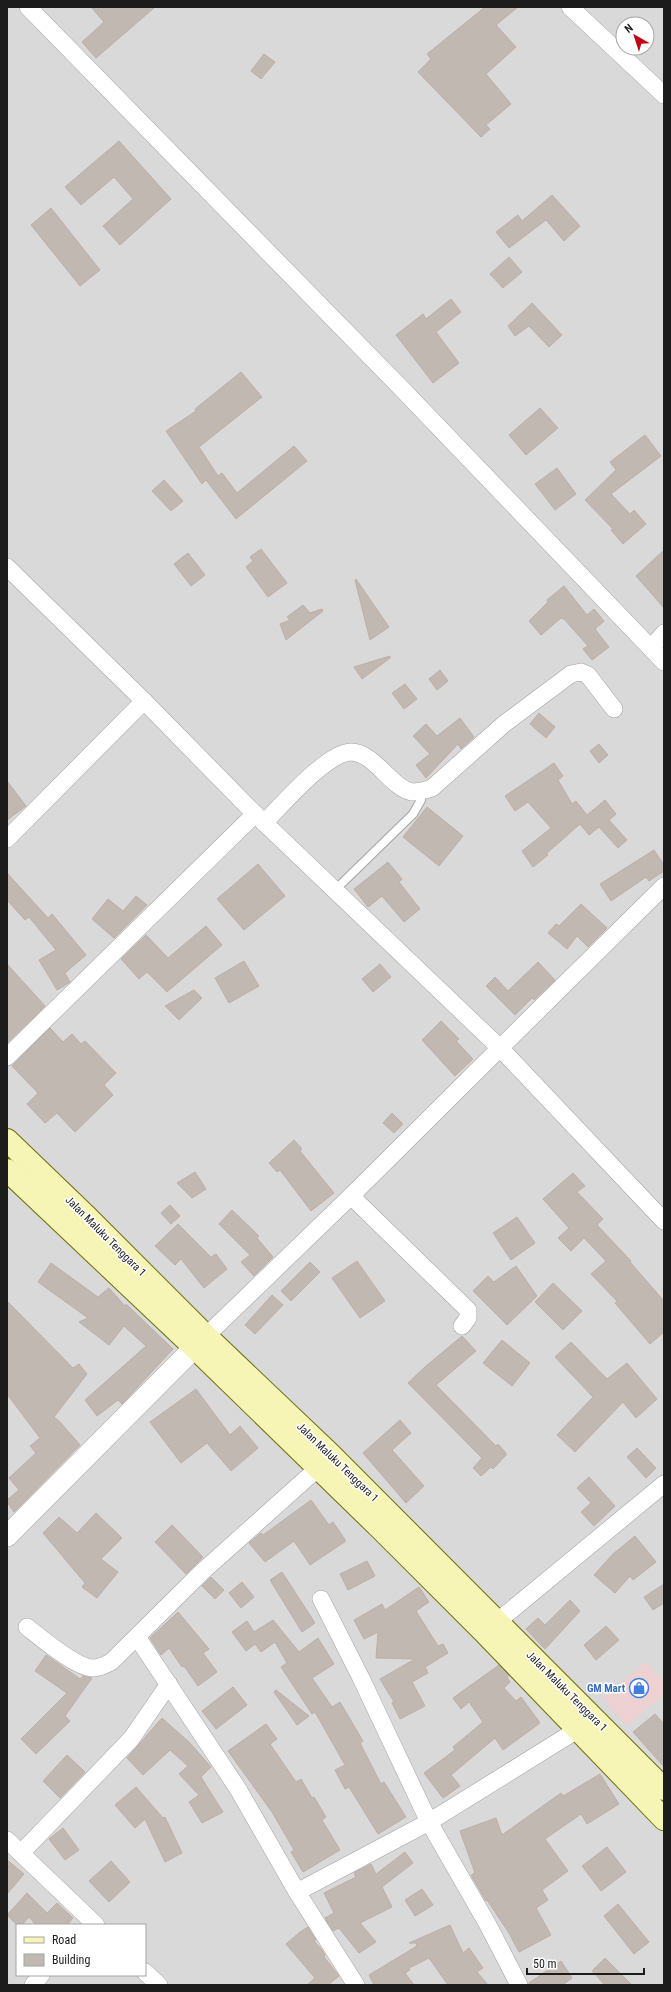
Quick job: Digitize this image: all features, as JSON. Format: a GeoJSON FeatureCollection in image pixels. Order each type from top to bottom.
{"type":"FeatureCollection","features":[{"type":"Feature","properties":{"kind":"main road","name":"Jalan Maluku Tenggara 1"},"geometry":{"type":"LineString","coordinates":[[13,1164],[200,1342],[331,1455],[664,1789]]}},
{"type":"Feature","properties":{"kind":"main road","name":"Jalan Maluku Tenggara 1"},"geometry":{"type":"LineString","coordinates":[[200,1342],[317,1468],[381,1529],[664,1819]]}},
{"type":"Feature","properties":{"kind":"street"},"geometry":{"type":"LineString","coordinates":[[28,7],[404,391],[664,662]]}},
{"type":"Feature","properties":{"kind":"street"},"geometry":{"type":"LineString","coordinates":[[570,7],[664,95]]}},
{"type":"Feature","properties":{"kind":"street"},"geometry":{"type":"LineString","coordinates":[[7,567],[144,701],[260,818],[500,1048],[664,1221]]}},
{"type":"Feature","properties":{"kind":"street"},"geometry":{"type":"LineString","coordinates":[[651,648],[664,632]]}},
{"type":"Feature","properties":{"kind":"street"},"geometry":{"type":"LineString","coordinates":[[7,1057],[260,818],[313,773],[339,756],[351,752],[364,756],[410,792],[420,792],[432,788],[504,724],[571,674],[581,672],[588,675],[614,709]]}},
{"type":"Feature","properties":{"kind":"street"},"geometry":{"type":"LineString","coordinates":[[7,839],[144,701]]}},
{"type":"Feature","properties":{"kind":"street"},"geometry":{"type":"LineString","coordinates":[[7,1536],[200,1342],[351,1196],[664,886]]}},
{"type":"Feature","properties":{"kind":"street"},"geometry":{"type":"LineString","coordinates":[[351,1196],[468,1310],[468,1318],[462,1326]]}},
{"type":"Feature","properties":{"kind":"street"},"geometry":{"type":"LineString","coordinates":[[27,1627],[76,1662],[91,1668],[101,1667],[111,1662],[203,1571],[317,1468]]}},
{"type":"Feature","properties":{"kind":"street"},"geometry":{"type":"LineString","coordinates":[[498,1621],[664,1484]]}},
{"type":"Feature","properties":{"kind":"street"},"geometry":{"type":"LineString","coordinates":[[321,1599],[361,1678],[429,1822],[488,1925],[519,1985]]}},
{"type":"Feature","properties":{"kind":"street"},"geometry":{"type":"LineString","coordinates":[[137,1637],[238,1789],[297,1892],[356,1985]]}},
{"type":"Feature","properties":{"kind":"street"},"geometry":{"type":"LineString","coordinates":[[21,1853],[131,1739],[169,1684]]}},
{"type":"Feature","properties":{"kind":"street"},"geometry":{"type":"LineString","coordinates":[[297,1892],[429,1822],[577,1730]]}},
{"type":"Feature","properties":{"kind":"street"},"geometry":{"type":"LineString","coordinates":[[7,1840],[88,1922]]}},
{"type":"Feature","properties":{"kind":"street"},"geometry":{"type":"LineString","coordinates":[[146,1973],[159,1985]]}},
{"type":"Feature","properties":{"kind":"street"},"geometry":{"type":"LineString","coordinates":[[33,1985],[40,1976]]}},
{"type":"Feature","properties":{"kind":"lane"},"geometry":{"type":"LineString","coordinates":[[335,890],[413,814],[421,800],[420,792]]}},
{"type":"Feature","properties":{"kind":"shaded area"},"geometry":{"type":"Polygon","coordinates":[[[7,7],[664,7],[664,1985],[7,1985],[7,7]]]}},
{"type":"Feature","properties":{"kind":"shaded area","name":"GM Mart"},"geometry":{"type":"Polygon","coordinates":[[[646,1662],[664,1682],[664,1694],[627,1726],[603,1698],[646,1662]]]}},
{"type":"Feature","properties":{"kind":"building"},"geometry":{"type":"Polygon","coordinates":[[[91,7],[155,7],[96,58],[82,42],[104,22],[91,7]]]}},
{"type":"Feature","properties":{"kind":"building"},"geometry":{"type":"Polygon","coordinates":[[[485,7],[518,7],[496,25],[516,47],[486,74],[511,104],[486,125],[490,129],[481,137],[418,72],[431,59],[427,54],[485,7]]]}},
{"type":"Feature","properties":{"kind":"building"},"geometry":{"type":"Polygon","coordinates":[[[264,54],[275,62],[261,79],[251,71],[264,54]]]}},
{"type":"Feature","properties":{"kind":"building"},"geometry":{"type":"Polygon","coordinates":[[[119,141],[171,199],[120,245],[103,226],[133,199],[114,177],[81,205],[65,187],[119,141]]]}},
{"type":"Feature","properties":{"kind":"building"},"geometry":{"type":"Polygon","coordinates":[[[552,195],[580,226],[564,241],[546,220],[509,248],[496,232],[518,215],[522,221],[552,195]]]}},
{"type":"Feature","properties":{"kind":"building"},"geometry":{"type":"Polygon","coordinates":[[[51,208],[100,270],[80,286],[31,225],[51,208]]]}},
{"type":"Feature","properties":{"kind":"building"},"geometry":{"type":"Polygon","coordinates":[[[509,257],[522,272],[503,288],[490,274],[509,257]]]}},
{"type":"Feature","properties":{"kind":"building"},"geometry":{"type":"Polygon","coordinates":[[[451,299],[461,312],[436,332],[459,363],[433,383],[396,335],[423,314],[426,319],[451,299]]]}},
{"type":"Feature","properties":{"kind":"building"},"geometry":{"type":"Polygon","coordinates":[[[532,303],[562,335],[549,347],[529,326],[515,336],[508,326],[532,303]]]}},
{"type":"Feature","properties":{"kind":"building"},"geometry":{"type":"Polygon","coordinates":[[[241,372],[262,397],[199,447],[218,476],[222,473],[237,493],[294,446],[307,461],[236,519],[206,480],[202,484],[166,431],[196,411],[195,409],[241,372]]]}},
{"type":"Feature","properties":{"kind":"building"},"geometry":{"type":"Polygon","coordinates":[[[540,408],[558,428],[526,455],[509,435],[540,408]]]}},
{"type":"Feature","properties":{"kind":"building"},"geometry":{"type":"Polygon","coordinates":[[[645,435],[661,456],[611,494],[630,514],[634,510],[646,524],[623,544],[611,530],[613,529],[585,500],[616,470],[610,462],[645,435]]]}},
{"type":"Feature","properties":{"kind":"building"},"geometry":{"type":"Polygon","coordinates":[[[557,468],[576,494],[555,510],[535,484],[557,468]]]}},
{"type":"Feature","properties":{"kind":"building"},"geometry":{"type":"Polygon","coordinates":[[[164,480],[183,501],[171,511],[152,491],[164,480]]]}},
{"type":"Feature","properties":{"kind":"building"},"geometry":{"type":"Polygon","coordinates":[[[261,549],[287,583],[268,597],[246,567],[253,561],[250,557],[261,549]]]}},
{"type":"Feature","properties":{"kind":"building"},"geometry":{"type":"Polygon","coordinates":[[[664,550],[664,608],[636,576],[664,550]]]}},
{"type":"Feature","properties":{"kind":"building"},"geometry":{"type":"Polygon","coordinates":[[[188,553],[205,575],[191,586],[174,564],[188,553]]]}},
{"type":"Feature","properties":{"kind":"building"},"geometry":{"type":"Polygon","coordinates":[[[356,579],[389,627],[370,640],[355,580],[356,579]]]}},
{"type":"Feature","properties":{"kind":"building"},"geometry":{"type":"Polygon","coordinates":[[[564,586],[587,615],[594,609],[604,621],[595,629],[609,647],[592,660],[583,649],[588,646],[564,619],[561,618],[541,635],[529,621],[548,602],[547,600],[564,586]]]}},
{"type":"Feature","properties":{"kind":"building"},"geometry":{"type":"Polygon","coordinates":[[[303,605],[310,613],[322,609],[323,611],[286,640],[280,624],[290,620],[287,617],[303,605]]]}},
{"type":"Feature","properties":{"kind":"building"},"geometry":{"type":"Polygon","coordinates":[[[390,656],[390,658],[362,679],[354,667],[390,656]]]}},
{"type":"Feature","properties":{"kind":"building"},"geometry":{"type":"Polygon","coordinates":[[[440,670],[448,681],[437,690],[429,679],[440,670]]]}},
{"type":"Feature","properties":{"kind":"building"},"geometry":{"type":"Polygon","coordinates":[[[405,684],[417,699],[404,709],[392,693],[405,684]]]}},
{"type":"Feature","properties":{"kind":"building"},"geometry":{"type":"Polygon","coordinates":[[[539,713],[555,727],[546,738],[530,724],[539,713]]]}},
{"type":"Feature","properties":{"kind":"building"},"geometry":{"type":"Polygon","coordinates":[[[460,718],[474,737],[461,749],[458,744],[426,778],[416,765],[430,754],[413,736],[426,724],[437,736],[460,718]]]}},
{"type":"Feature","properties":{"kind":"building"},"geometry":{"type":"Polygon","coordinates":[[[599,744],[608,755],[599,763],[590,751],[599,744]]]}},
{"type":"Feature","properties":{"kind":"building"},"geometry":{"type":"Polygon","coordinates":[[[554,763],[563,776],[558,780],[572,804],[576,801],[587,815],[605,800],[616,814],[609,820],[627,840],[618,848],[599,827],[589,835],[580,824],[546,854],[548,855],[533,867],[522,851],[551,828],[528,802],[515,811],[505,796],[554,763]]]}},
{"type":"Feature","properties":{"kind":"building"},"geometry":{"type":"Polygon","coordinates":[[[7,781],[26,806],[7,820],[7,781]]]}},
{"type":"Feature","properties":{"kind":"building"},"geometry":{"type":"Polygon","coordinates":[[[427,807],[463,836],[439,866],[403,837],[427,807]]]}},
{"type":"Feature","properties":{"kind":"building"},"geometry":{"type":"Polygon","coordinates":[[[654,850],[664,865],[664,871],[649,881],[646,877],[611,901],[600,884],[654,850]]]}},
{"type":"Feature","properties":{"kind":"building"},"geometry":{"type":"Polygon","coordinates":[[[388,862],[402,879],[399,882],[420,909],[404,922],[382,896],[368,907],[354,889],[388,862]]]}},
{"type":"Feature","properties":{"kind":"building"},"geometry":{"type":"Polygon","coordinates":[[[258,864],[285,896],[244,930],[217,899],[258,864]]]}},
{"type":"Feature","properties":{"kind":"building"},"geometry":{"type":"Polygon","coordinates":[[[7,873],[48,918],[52,914],[86,955],[65,973],[70,982],[57,990],[39,960],[56,950],[29,917],[25,920],[7,900],[7,873]]]}},
{"type":"Feature","properties":{"kind":"building"},"geometry":{"type":"Polygon","coordinates":[[[136,896],[147,905],[114,938],[92,919],[108,899],[123,911],[136,896]]]}},
{"type":"Feature","properties":{"kind":"building"},"geometry":{"type":"Polygon","coordinates":[[[581,904],[607,928],[588,947],[577,936],[567,949],[548,933],[556,924],[559,926],[581,904]]]}},
{"type":"Feature","properties":{"kind":"building"},"geometry":{"type":"Polygon","coordinates":[[[206,926],[222,945],[167,992],[147,972],[139,979],[121,959],[146,935],[168,958],[206,926]]]}},
{"type":"Feature","properties":{"kind":"building"},"geometry":{"type":"Polygon","coordinates":[[[244,961],[259,986],[229,1003],[215,978],[244,961]]]}},
{"type":"Feature","properties":{"kind":"building"},"geometry":{"type":"Polygon","coordinates":[[[538,962],[555,980],[534,1000],[532,998],[515,1015],[486,986],[495,977],[508,991],[538,962]]]}},
{"type":"Feature","properties":{"kind":"building"},"geometry":{"type":"Polygon","coordinates":[[[7,964],[45,1006],[7,1043],[7,964]]]}},
{"type":"Feature","properties":{"kind":"building"},"geometry":{"type":"Polygon","coordinates":[[[380,964],[391,977],[373,992],[362,979],[380,964]]]}},
{"type":"Feature","properties":{"kind":"building"},"geometry":{"type":"Polygon","coordinates":[[[194,990],[202,998],[179,1020],[165,1006],[194,990]]]}},
{"type":"Feature","properties":{"kind":"building"},"geometry":{"type":"Polygon","coordinates":[[[441,1021],[459,1039],[456,1041],[473,1059],[455,1076],[422,1040],[441,1021]]]}},
{"type":"Feature","properties":{"kind":"building"},"geometry":{"type":"Polygon","coordinates":[[[50,1028],[63,1042],[72,1034],[81,1044],[85,1041],[116,1073],[104,1085],[113,1095],[75,1132],[57,1113],[45,1123],[27,1104],[38,1093],[12,1066],[50,1028]]]}},
{"type":"Feature","properties":{"kind":"building"},"geometry":{"type":"Polygon","coordinates":[[[392,1113],[403,1124],[394,1133],[383,1123],[392,1113]]]}},
{"type":"Feature","properties":{"kind":"building"},"geometry":{"type":"Polygon","coordinates":[[[294,1140],[302,1149],[300,1151],[334,1193],[311,1211],[280,1170],[277,1172],[269,1163],[294,1140]]]}},
{"type":"Feature","properties":{"kind":"building"},"geometry":{"type":"Polygon","coordinates":[[[195,1172],[206,1189],[192,1198],[177,1183],[195,1172]]]}},
{"type":"Feature","properties":{"kind":"building"},"geometry":{"type":"Polygon","coordinates":[[[573,1173],[585,1186],[577,1192],[603,1219],[597,1225],[631,1261],[630,1262],[664,1301],[664,1332],[650,1344],[615,1303],[617,1301],[591,1274],[606,1261],[584,1238],[571,1251],[558,1238],[569,1228],[543,1199],[573,1173]]]}},
{"type":"Feature","properties":{"kind":"building"},"geometry":{"type":"Polygon","coordinates":[[[170,1205],[180,1216],[171,1224],[161,1213],[170,1205]]]}},
{"type":"Feature","properties":{"kind":"building"},"geometry":{"type":"Polygon","coordinates":[[[232,1210],[259,1236],[257,1238],[273,1257],[254,1276],[241,1262],[250,1255],[219,1224],[232,1210]]]}},
{"type":"Feature","properties":{"kind":"building"},"geometry":{"type":"Polygon","coordinates":[[[517,1217],[535,1243],[511,1260],[493,1233],[517,1217]]]}},
{"type":"Feature","properties":{"kind":"building"},"geometry":{"type":"Polygon","coordinates":[[[178,1224],[211,1257],[216,1254],[227,1269],[204,1288],[181,1259],[175,1265],[155,1246],[178,1224]]]}},
{"type":"Feature","properties":{"kind":"building"},"geometry":{"type":"Polygon","coordinates":[[[357,1261],[385,1301],[360,1318],[332,1278],[357,1261]]]}},
{"type":"Feature","properties":{"kind":"building"},"geometry":{"type":"Polygon","coordinates":[[[310,1262],[320,1272],[291,1301],[281,1291],[310,1262]]]}},
{"type":"Feature","properties":{"kind":"building"},"geometry":{"type":"Polygon","coordinates":[[[51,1263],[98,1297],[109,1288],[125,1306],[126,1304],[173,1349],[122,1404],[118,1400],[97,1416],[85,1400],[146,1346],[124,1326],[109,1345],[79,1322],[88,1318],[38,1282],[51,1263]]]}},
{"type":"Feature","properties":{"kind":"building"},"geometry":{"type":"Polygon","coordinates":[[[516,1266],[537,1296],[507,1325],[473,1291],[488,1276],[494,1282],[516,1266]]]}},
{"type":"Feature","properties":{"kind":"building"},"geometry":{"type":"Polygon","coordinates":[[[553,1283],[582,1311],[563,1330],[535,1302],[553,1283]]]}},
{"type":"Feature","properties":{"kind":"building"},"geometry":{"type":"Polygon","coordinates":[[[272,1295],[283,1305],[255,1334],[245,1325],[272,1295]]]}},
{"type":"Feature","properties":{"kind":"building"},"geometry":{"type":"Polygon","coordinates":[[[7,1301],[73,1368],[79,1364],[87,1374],[54,1417],[80,1445],[14,1512],[7,1500],[19,1490],[9,1478],[36,1453],[30,1446],[40,1438],[7,1394],[7,1301]]]}},
{"type":"Feature","properties":{"kind":"building"},"geometry":{"type":"Polygon","coordinates":[[[462,1336],[476,1351],[436,1385],[496,1446],[498,1444],[506,1453],[506,1455],[493,1469],[491,1467],[481,1476],[473,1468],[482,1458],[408,1383],[462,1336]]]}},
{"type":"Feature","properties":{"kind":"building"},"geometry":{"type":"Polygon","coordinates":[[[502,1340],[530,1363],[512,1386],[483,1363],[502,1340]]]}},
{"type":"Feature","properties":{"kind":"building"},"geometry":{"type":"Polygon","coordinates":[[[571,1342],[607,1379],[627,1363],[657,1399],[636,1418],[623,1402],[575,1452],[557,1435],[593,1397],[555,1357],[571,1342]]]}},
{"type":"Feature","properties":{"kind":"building"},"geometry":{"type":"Polygon","coordinates":[[[196,1389],[230,1435],[240,1426],[258,1448],[231,1471],[207,1443],[181,1463],[150,1422],[196,1389]]]}},
{"type":"Feature","properties":{"kind":"building"},"geometry":{"type":"Polygon","coordinates":[[[400,1420],[411,1433],[392,1450],[424,1486],[406,1503],[363,1453],[400,1420]]]}},
{"type":"Feature","properties":{"kind":"building"},"geometry":{"type":"Polygon","coordinates":[[[637,1448],[656,1468],[646,1478],[627,1457],[637,1448]]]}},
{"type":"Feature","properties":{"kind":"building"},"geometry":{"type":"Polygon","coordinates":[[[589,1477],[615,1506],[594,1526],[581,1512],[591,1503],[577,1488],[589,1477]]]}},
{"type":"Feature","properties":{"kind":"building"},"geometry":{"type":"Polygon","coordinates":[[[311,1500],[329,1525],[333,1522],[346,1541],[310,1565],[294,1541],[265,1562],[249,1543],[261,1533],[263,1535],[311,1500]]]}},
{"type":"Feature","properties":{"kind":"building"},"geometry":{"type":"Polygon","coordinates":[[[96,1513],[122,1538],[101,1559],[118,1572],[97,1598],[82,1587],[85,1583],[43,1533],[59,1517],[77,1533],[96,1513]]]}},
{"type":"Feature","properties":{"kind":"building"},"geometry":{"type":"Polygon","coordinates":[[[172,1525],[203,1557],[186,1574],[155,1542],[172,1525]]]}},
{"type":"Feature","properties":{"kind":"building"},"geometry":{"type":"Polygon","coordinates":[[[635,1536],[656,1562],[633,1580],[630,1576],[615,1593],[594,1575],[613,1554],[635,1536]]]}},
{"type":"Feature","properties":{"kind":"building"},"geometry":{"type":"Polygon","coordinates":[[[367,1561],[375,1576],[348,1590],[340,1574],[367,1561]]]}},
{"type":"Feature","properties":{"kind":"building"},"geometry":{"type":"Polygon","coordinates":[[[282,1572],[315,1623],[302,1632],[270,1580],[282,1572]]]}},
{"type":"Feature","properties":{"kind":"building"},"geometry":{"type":"Polygon","coordinates":[[[211,1577],[224,1590],[215,1599],[202,1586],[211,1577]]]}},
{"type":"Feature","properties":{"kind":"building"},"geometry":{"type":"Polygon","coordinates":[[[242,1582],[254,1597],[241,1608],[229,1593],[242,1582]]]}},
{"type":"Feature","properties":{"kind":"building"},"geometry":{"type":"Polygon","coordinates":[[[664,1584],[664,1603],[653,1610],[644,1597],[664,1584]]]}},
{"type":"Feature","properties":{"kind":"building"},"geometry":{"type":"Polygon","coordinates":[[[419,1587],[429,1602],[416,1611],[438,1646],[443,1644],[448,1653],[425,1667],[428,1673],[412,1682],[425,1706],[400,1719],[392,1703],[394,1702],[380,1679],[415,1659],[376,1658],[378,1632],[364,1639],[354,1620],[382,1604],[385,1610],[419,1587]]]}},
{"type":"Feature","properties":{"kind":"building"},"geometry":{"type":"Polygon","coordinates":[[[570,1600],[580,1611],[545,1649],[526,1629],[538,1618],[545,1625],[570,1600]]]}},
{"type":"Feature","properties":{"kind":"building"},"geometry":{"type":"Polygon","coordinates":[[[178,1612],[209,1649],[203,1653],[217,1672],[198,1686],[169,1648],[161,1655],[150,1638],[178,1612]]]}},
{"type":"Feature","properties":{"kind":"building"},"geometry":{"type":"Polygon","coordinates":[[[273,1620],[299,1652],[318,1638],[334,1664],[312,1678],[332,1707],[340,1702],[363,1741],[360,1743],[381,1784],[384,1782],[406,1817],[378,1834],[349,1787],[345,1789],[335,1770],[345,1765],[315,1712],[312,1714],[281,1667],[287,1663],[275,1642],[261,1652],[255,1644],[246,1651],[232,1632],[247,1621],[254,1632],[273,1620]]]}},
{"type":"Feature","properties":{"kind":"building"},"geometry":{"type":"Polygon","coordinates":[[[606,1626],[619,1640],[596,1660],[584,1645],[606,1626]]]}},
{"type":"Feature","properties":{"kind":"building"},"geometry":{"type":"Polygon","coordinates":[[[46,1655],[80,1679],[83,1676],[92,1678],[65,1716],[70,1721],[36,1754],[21,1739],[67,1693],[35,1671],[46,1655]]]}},
{"type":"Feature","properties":{"kind":"building"},"geometry":{"type":"Polygon","coordinates":[[[499,1665],[509,1675],[507,1677],[510,1682],[504,1688],[516,1701],[521,1697],[540,1723],[503,1750],[495,1738],[451,1775],[460,1786],[443,1798],[424,1773],[455,1750],[453,1747],[483,1722],[469,1702],[461,1709],[453,1698],[499,1665]]]}},
{"type":"Feature","properties":{"kind":"building"},"geometry":{"type":"Polygon","coordinates":[[[233,1687],[247,1705],[216,1729],[202,1711],[233,1687]]]}},
{"type":"Feature","properties":{"kind":"building"},"geometry":{"type":"Polygon","coordinates":[[[276,1690],[309,1716],[297,1725],[274,1692],[276,1690]]]}},
{"type":"Feature","properties":{"kind":"building"},"geometry":{"type":"Polygon","coordinates":[[[655,1714],[664,1724],[664,1767],[633,1732],[655,1714]]]}},
{"type":"Feature","properties":{"kind":"building"},"geometry":{"type":"Polygon","coordinates":[[[162,1718],[190,1743],[211,1767],[201,1777],[223,1812],[202,1823],[189,1802],[199,1795],[179,1774],[188,1766],[170,1750],[143,1775],[127,1758],[162,1718]]]}},
{"type":"Feature","properties":{"kind":"building"},"geometry":{"type":"Polygon","coordinates":[[[266,1724],[277,1739],[270,1744],[296,1782],[301,1779],[312,1798],[314,1797],[326,1817],[322,1820],[340,1850],[303,1872],[291,1852],[294,1850],[272,1812],[228,1751],[266,1724]]]}},
{"type":"Feature","properties":{"kind":"building"},"geometry":{"type":"Polygon","coordinates":[[[67,1755],[85,1772],[60,1798],[43,1781],[67,1755]]]}},
{"type":"Feature","properties":{"kind":"building"},"geometry":{"type":"Polygon","coordinates":[[[600,1774],[619,1804],[587,1824],[581,1814],[545,1839],[568,1871],[542,1890],[548,1900],[536,1908],[551,1935],[519,1952],[509,1933],[487,1900],[486,1901],[471,1875],[475,1873],[460,1831],[496,1818],[502,1835],[561,1793],[563,1796],[600,1774]]]}},
{"type":"Feature","properties":{"kind":"building"},"geometry":{"type":"Polygon","coordinates":[[[136,1787],[163,1818],[165,1817],[182,1853],[165,1862],[145,1819],[135,1828],[115,1805],[136,1787]]]}},
{"type":"Feature","properties":{"kind":"building"},"geometry":{"type":"Polygon","coordinates":[[[63,1828],[79,1850],[65,1860],[49,1839],[63,1828]]]}},
{"type":"Feature","properties":{"kind":"building"},"geometry":{"type":"Polygon","coordinates":[[[607,1847],[626,1872],[601,1891],[582,1866],[607,1847]]]}},
{"type":"Feature","properties":{"kind":"building"},"geometry":{"type":"Polygon","coordinates":[[[405,1852],[413,1863],[382,1887],[392,1907],[360,1923],[376,1942],[359,1953],[339,1928],[333,1931],[325,1918],[334,1913],[324,1893],[356,1877],[354,1873],[371,1864],[376,1874],[405,1852]]]}},
{"type":"Feature","properties":{"kind":"building"},"geometry":{"type":"Polygon","coordinates":[[[7,1860],[24,1874],[7,1894],[7,1860]]]}},
{"type":"Feature","properties":{"kind":"building"},"geometry":{"type":"Polygon","coordinates":[[[111,1861],[130,1882],[109,1902],[89,1881],[111,1861]]]}},
{"type":"Feature","properties":{"kind":"building"},"geometry":{"type":"Polygon","coordinates":[[[422,1889],[433,1905],[415,1916],[405,1900],[422,1889]]]}},
{"type":"Feature","properties":{"kind":"building"},"geometry":{"type":"Polygon","coordinates":[[[27,1893],[47,1913],[57,1903],[73,1918],[68,1924],[35,1924],[29,1917],[23,1924],[16,1924],[7,1915],[27,1893]]]}},
{"type":"Feature","properties":{"kind":"building"},"geometry":{"type":"Polygon","coordinates":[[[618,1904],[649,1942],[634,1954],[604,1916],[618,1904]]]}},
{"type":"Feature","properties":{"kind":"building"},"geometry":{"type":"Polygon","coordinates":[[[450,1925],[463,1953],[469,1948],[483,1968],[477,1972],[488,1985],[448,1985],[429,1958],[409,1968],[410,1970],[405,1973],[414,1985],[374,1985],[369,1975],[417,1946],[416,1943],[409,1943],[450,1925]]]}},
{"type":"Feature","properties":{"kind":"building"},"geometry":{"type":"Polygon","coordinates":[[[308,1927],[316,1940],[314,1941],[325,1955],[324,1957],[339,1976],[328,1985],[307,1985],[315,1978],[286,1944],[308,1927]]]}},
{"type":"Feature","properties":{"kind":"building"},"geometry":{"type":"Polygon","coordinates":[[[605,1958],[632,1985],[605,1985],[592,1971],[605,1958]]]}},
{"type":"Feature","properties":{"kind":"building"},"geometry":{"type":"Polygon","coordinates":[[[561,1961],[572,1978],[562,1985],[529,1985],[529,1983],[561,1961]]]}},
{"type":"Feature","properties":{"kind":"place","name":"GM Mart"},"geometry":{"type":"Point","coordinates":[639,1688]}}]}
